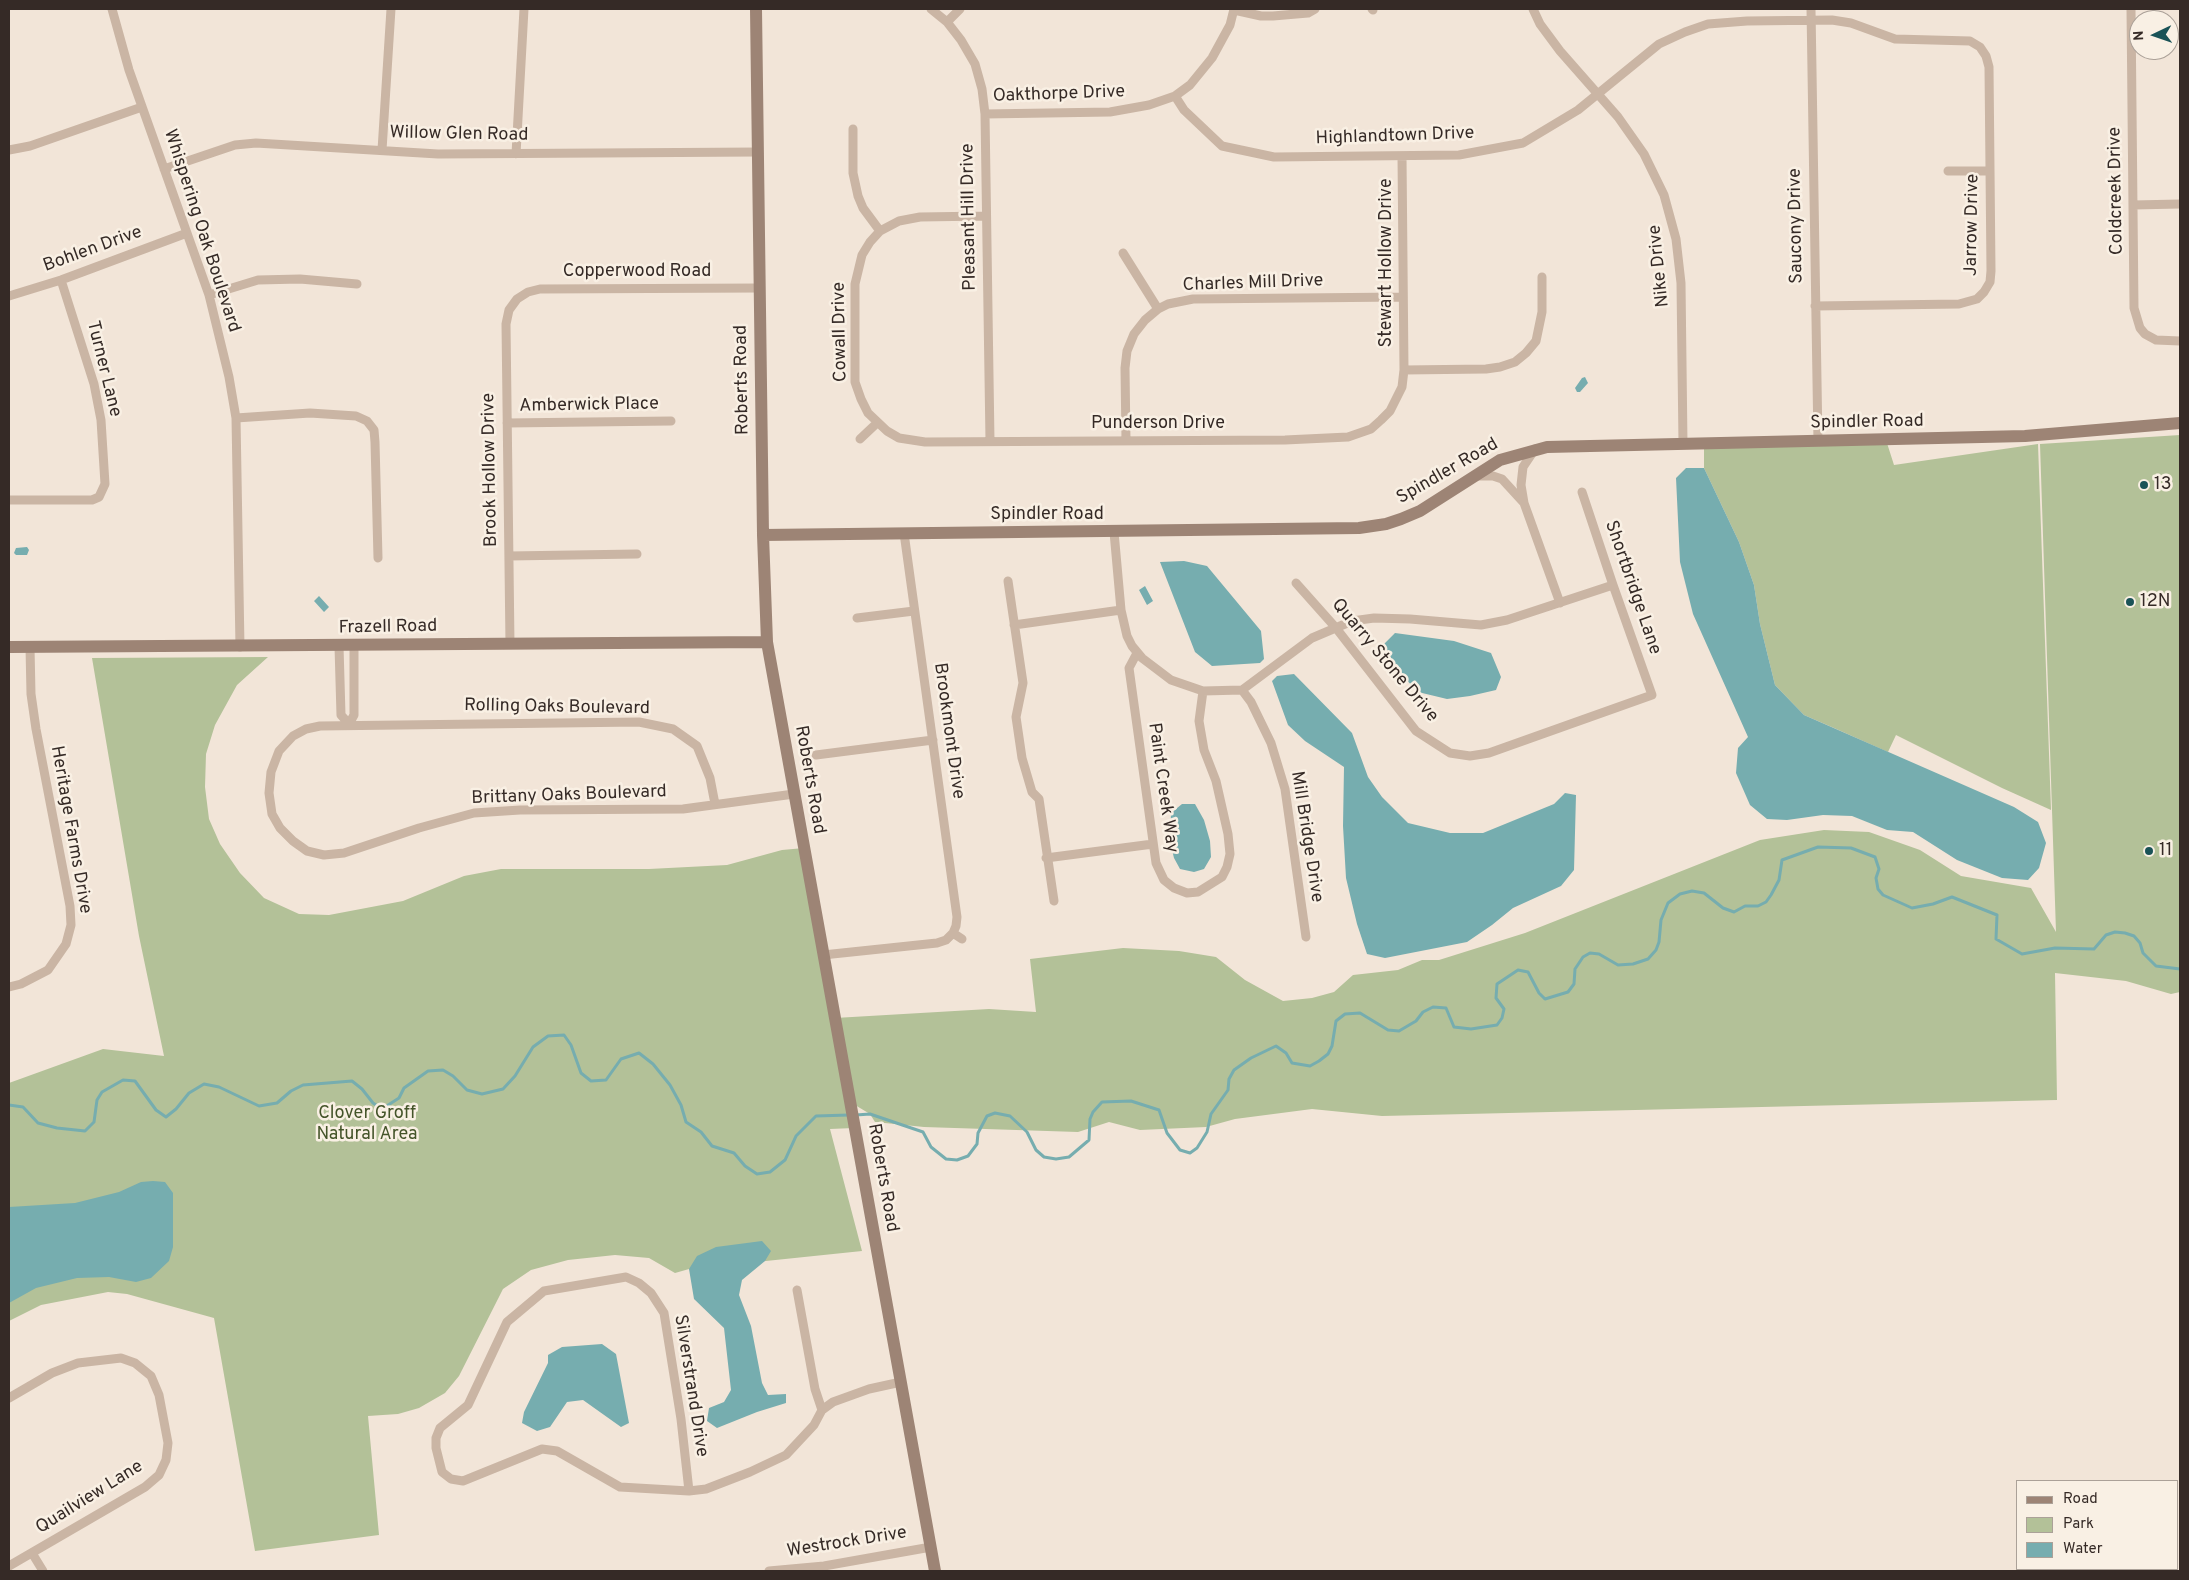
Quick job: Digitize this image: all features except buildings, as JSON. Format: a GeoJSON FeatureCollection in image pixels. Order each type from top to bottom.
{"type":"FeatureCollection","features":[{"type":"Feature","properties":{"kind":"street","name":"Whispering Oak Boulevard"},"geometry":{"type":"LineString","coordinates":[[112,9],[142,108],[209,295],[229,377],[236,418],[240,647]]}},
{"type":"Feature","properties":{"kind":"street"},"geometry":{"type":"LineString","coordinates":[[382,150],[391,9]]}},
{"type":"Feature","properties":{"kind":"street"},"geometry":{"type":"LineString","coordinates":[[516,154],[524,9]]}},
{"type":"Feature","properties":{"kind":"street","name":"Roberts Road"},"geometry":{"type":"LineString","coordinates":[[756,9],[763,535],[767,642],[934,1571]]}},
{"type":"Feature","properties":{"kind":"street","name":"Pleasant Hill Drive"},"geometry":{"type":"LineString","coordinates":[[931,9],[947,22],[961,40],[975,64],[982,89],[985,114],[990,442]]}},
{"type":"Feature","properties":{"kind":"street"},"geometry":{"type":"LineString","coordinates":[[947,22],[960,9]]}},
{"type":"Feature","properties":{"kind":"street"},"geometry":{"type":"LineString","coordinates":[[1234,10],[1272,16],[1308,13],[1315,9]]}},
{"type":"Feature","properties":{"kind":"street","name":"Nike Drive"},"geometry":{"type":"LineString","coordinates":[[1533,9],[1540,24],[1618,117],[1644,154],[1664,195],[1672,217],[1681,283],[1683,444]]}},
{"type":"Feature","properties":{"kind":"street","name":"Saucony Drive"},"geometry":{"type":"LineString","coordinates":[[1811,9],[1818,442]]}},
{"type":"Feature","properties":{"kind":"street","name":"Coldcreek Drive"},"geometry":{"type":"LineString","coordinates":[[2131,9],[2136,318],[2140,328],[2156,340],[2179,341]]}},
{"type":"Feature","properties":{"kind":"street","name":"Oakthorpe Drive"},"geometry":{"type":"LineString","coordinates":[[985,114],[1110,112],[1149,105],[1175,96],[1190,85],[1212,58],[1230,25],[1234,10]]}},
{"type":"Feature","properties":{"kind":"street","name":"Highlandtown Drive"},"geometry":{"type":"LineString","coordinates":[[1175,96],[1184,110],[1222,146],[1274,157],[1459,155],[1523,143],[1578,110],[1659,44],[1708,24],[1736,21],[1843,21],[1895,39],[1962,40],[1970,41],[1980,47]]}},
{"type":"Feature","properties":{"kind":"street","name":"Jarrow Drive"},"geometry":{"type":"LineString","coordinates":[[1815,306],[1968,303],[1981,296],[1990,282],[1989,67],[1986,56],[1980,47]]}},
{"type":"Feature","properties":{"kind":"street"},"geometry":{"type":"LineString","coordinates":[[9,150],[30,146],[142,108]]}},
{"type":"Feature","properties":{"kind":"street"},"geometry":{"type":"LineString","coordinates":[[853,130],[854,173],[858,196],[863,208],[880,231]]}},
{"type":"Feature","properties":{"kind":"street","name":"Willow Glen Road"},"geometry":{"type":"LineString","coordinates":[[164,169],[235,145],[256,143],[438,154],[758,152]]}},
{"type":"Feature","properties":{"kind":"street","name":"Stewart Hollow Drive"},"geometry":{"type":"LineString","coordinates":[[1402,156],[1404,370]]}},
{"type":"Feature","properties":{"kind":"street"},"geometry":{"type":"LineString","coordinates":[[1948,170],[1990,171]]}},
{"type":"Feature","properties":{"kind":"street"},"geometry":{"type":"LineString","coordinates":[[2133,205],[2180,204]]}},
{"type":"Feature","properties":{"kind":"street","name":"Cowall Drive"},"geometry":{"type":"LineString","coordinates":[[877,423],[868,413],[860,399],[856,382],[855,284],[862,255],[880,231],[899,221],[920,217],[986,216]]}},
{"type":"Feature","properties":{"kind":"street","name":"Bohlen Drive"},"geometry":{"type":"LineString","coordinates":[[9,296],[61,280],[187,234]]}},
{"type":"Feature","properties":{"kind":"street"},"geometry":{"type":"LineString","coordinates":[[1123,253],[1158,309]]}},
{"type":"Feature","properties":{"kind":"street"},"geometry":{"type":"LineString","coordinates":[[1404,370],[1486,369],[1515,362],[1536,341],[1542,312],[1542,278]]}},
{"type":"Feature","properties":{"kind":"street"},"geometry":{"type":"LineString","coordinates":[[209,295],[258,280],[300,279],[357,284]]}},
{"type":"Feature","properties":{"kind":"street","name":"Turner Lane"},"geometry":{"type":"LineString","coordinates":[[9,500],[92,500],[99,497],[105,484],[101,420],[91,375],[61,280]]}},
{"type":"Feature","properties":{"kind":"street","name":"Copperwood Road"},"geometry":{"type":"LineString","coordinates":[[517,298],[528,292],[540,289],[760,288]]}},
{"type":"Feature","properties":{"kind":"street","name":"Charles Mill Drive"},"geometry":{"type":"LineString","coordinates":[[1126,441],[1125,368],[1127,351],[1134,334],[1144,320],[1158,309],[1168,304],[1193,299],[1403,297]]}},
{"type":"Feature","properties":{"kind":"street","name":"Brook Hollow Drive"},"geometry":{"type":"LineString","coordinates":[[510,644],[506,324],[509,310],[517,298]]}},
{"type":"Feature","properties":{"kind":"street","name":"Punderson Drive"},"geometry":{"type":"LineString","coordinates":[[877,423],[899,438],[912,441],[1285,440],[1348,437],[1371,429],[1390,411],[1402,388],[1404,370]]}},
{"type":"Feature","properties":{"kind":"street"},"geometry":{"type":"LineString","coordinates":[[236,418],[310,413],[356,416],[367,421],[374,430],[375,442],[378,558]]}},
{"type":"Feature","properties":{"kind":"street","name":"Amberwick Place"},"geometry":{"type":"LineString","coordinates":[[507,423],[671,421]]}},
{"type":"Feature","properties":{"kind":"street"},"geometry":{"type":"LineString","coordinates":[[860,439],[877,423]]}},
{"type":"Feature","properties":{"kind":"street","name":"Spindler Road"},"geometry":{"type":"LineString","coordinates":[[763,535],[1326,530],[1372,527],[1386,524],[1420,511],[1500,460],[1535,449],[1560,446],[1818,442],[2026,436],[2180,423]]}},
{"type":"Feature","properties":{"kind":"street"},"geometry":{"type":"LineString","coordinates":[[1535,449],[1521,475],[1524,503],[1560,603]]}},
{"type":"Feature","properties":{"kind":"street"},"geometry":{"type":"LineString","coordinates":[[1473,476],[1493,476],[1502,480],[1524,503]]}},
{"type":"Feature","properties":{"kind":"street","name":"Shortbridge Lane"},"geometry":{"type":"LineString","coordinates":[[1582,492],[1652,695]]}},
{"type":"Feature","properties":{"kind":"street"},"geometry":{"type":"LineString","coordinates":[[1114,532],[1121,610],[1127,636],[1137,653],[1171,680],[1202,691],[1242,690],[1312,638],[1352,622],[1374,618],[1481,625],[1507,620],[1613,585]]}},
{"type":"Feature","properties":{"kind":"street","name":"Brookmont Drive"},"geometry":{"type":"LineString","coordinates":[[904,533],[957,917],[953,933]]}},
{"type":"Feature","properties":{"kind":"street"},"geometry":{"type":"LineString","coordinates":[[508,556],[637,554]]}},
{"type":"Feature","properties":{"kind":"street"},"geometry":{"type":"LineString","coordinates":[[1008,581],[1023,683],[1016,717],[1022,758],[1032,792],[1039,799],[1046,858],[1054,901]]}},
{"type":"Feature","properties":{"kind":"street","name":"Quarry Stone Drive"},"geometry":{"type":"LineString","coordinates":[[1296,583],[1336,628],[1416,731],[1450,753],[1470,756],[1489,753],[1652,695]]}},
{"type":"Feature","properties":{"kind":"street"},"geometry":{"type":"LineString","coordinates":[[1014,625],[1121,610]]}},
{"type":"Feature","properties":{"kind":"street"},"geometry":{"type":"LineString","coordinates":[[857,618],[914,611]]}},
{"type":"Feature","properties":{"kind":"street","name":"Frazell Road"},"geometry":{"type":"LineString","coordinates":[[9,647],[240,647],[767,642]]}},
{"type":"Feature","properties":{"kind":"street"},"geometry":{"type":"LineString","coordinates":[[339,646],[341,716],[349,724],[354,716],[354,646]]}},
{"type":"Feature","properties":{"kind":"street","name":"Heritage Farms Drive"},"geometry":{"type":"LineString","coordinates":[[9,987],[20,984],[48,970],[66,944],[70,926],[70,906],[36,729],[31,694],[30,647]]}},
{"type":"Feature","properties":{"kind":"street","name":"Paint Creek Way"},"geometry":{"type":"LineString","coordinates":[[1137,653],[1129,668],[1156,863],[1164,880],[1174,888],[1187,893],[1198,892],[1222,877],[1230,854],[1228,834],[1216,781],[1204,750],[1200,721],[1202,691]]}},
{"type":"Feature","properties":{"kind":"street","name":"Mill Bridge Drive"},"geometry":{"type":"LineString","coordinates":[[1242,690],[1251,702],[1271,743],[1285,789],[1306,937]]}},
{"type":"Feature","properties":{"kind":"street","name":"Rolling Oaks Boulevard"},"geometry":{"type":"LineString","coordinates":[[349,724],[639,722],[673,729],[697,746],[710,778],[715,804]]}},
{"type":"Feature","properties":{"kind":"street","name":"Brittany Oaks Boulevard"},"geometry":{"type":"LineString","coordinates":[[349,724],[320,726],[306,729],[292,736],[279,751],[270,772],[269,793],[272,814],[280,828],[292,841],[306,851],[324,855],[344,853],[419,828],[474,813],[520,810],[683,809],[794,794]]}},
{"type":"Feature","properties":{"kind":"street"},"geometry":{"type":"LineString","coordinates":[[816,755],[932,740]]}},
{"type":"Feature","properties":{"kind":"street"},"geometry":{"type":"LineString","coordinates":[[1046,858],[1153,844]]}},
{"type":"Feature","properties":{"kind":"street"},"geometry":{"type":"LineString","coordinates":[[823,955],[937,943],[946,940],[953,933],[962,939]]}},
{"type":"Feature","properties":{"kind":"street","name":"Silverstrand Drive"},"geometry":{"type":"LineString","coordinates":[[626,1278],[639,1283],[651,1293],[664,1313],[681,1419],[689,1491],[620,1487],[570,1457],[550,1450],[528,1454],[463,1481],[451,1479],[442,1472],[436,1448],[436,1438],[440,1428],[468,1405],[507,1322],[544,1291],[626,1278]]}},
{"type":"Feature","properties":{"kind":"street"},"geometry":{"type":"LineString","coordinates":[[797,1290],[815,1389],[822,1410]]}},
{"type":"Feature","properties":{"kind":"street","name":"Quailview Lane"},"geometry":{"type":"LineString","coordinates":[[9,1398],[52,1373],[78,1363],[121,1358],[136,1363],[151,1376],[159,1395],[168,1443],[166,1460],[159,1475],[145,1487],[9,1566]]}},
{"type":"Feature","properties":{"kind":"street"},"geometry":{"type":"LineString","coordinates":[[689,1491],[706,1489],[750,1472],[786,1454],[814,1424],[822,1410],[833,1402],[869,1389],[901,1382]]}},
{"type":"Feature","properties":{"kind":"street","name":"Westrock Drive"},"geometry":{"type":"LineString","coordinates":[[769,1571],[834,1564],[931,1547]]}},
{"type":"Feature","properties":{"kind":"street"},"geometry":{"type":"LineString","coordinates":[[32,1553],[43,1571]]}},
{"type":"Feature","properties":{"kind":"green space","name":"Clover Groff Natural Area"},"geometry":{"type":"Polygon","coordinates":[[[2180,435],[2180,992],[2171,994],[2126,981],[2055,973],[2057,1100],[1382,1116],[1312,1109],[1235,1119],[1206,1127],[1140,1130],[1109,1122],[1078,1132],[924,1127],[875,1122],[870,1114],[850,1102],[854,1128],[830,1129],[862,1251],[689,1269],[675,1273],[649,1258],[615,1255],[568,1260],[531,1270],[503,1289],[459,1376],[445,1393],[419,1408],[398,1414],[368,1416],[379,1535],[255,1551],[214,1318],[127,1294],[108,1292],[41,1305],[9,1321],[9,1083],[103,1049],[164,1056],[139,936],[92,658],[268,657],[237,685],[215,725],[206,754],[205,787],[209,819],[220,844],[240,873],[264,898],[299,914],[329,915],[403,901],[464,876],[501,869],[649,869],[727,865],[782,850],[804,848],[835,1018],[989,1009],[1036,1012],[1030,959],[1123,948],[1179,951],[1216,957],[1245,980],[1283,1001],[1312,998],[1334,992],[1353,975],[1398,970],[1422,960],[1439,960],[1525,933],[1760,840],[1824,830],[1869,832],[1920,850],[1961,876],[2031,888],[2056,932],[2040,444],[2180,435]]]}},
{"type":"Feature","properties":{"kind":"green space"},"geometry":{"type":"Polygon","coordinates":[[[1886,440],[1894,465],[2038,444],[2051,810],[2002,788],[1896,735],[1888,752],[1804,715],[1775,685],[1760,624],[1754,585],[1739,542],[1704,468],[1704,444],[1886,440]]]}},
{"type":"Feature","properties":{"kind":"water"},"geometry":{"type":"Polygon","coordinates":[[[1585,377],[1588,383],[1580,392],[1577,392],[1575,388],[1582,378],[1585,377]]]}},
{"type":"Feature","properties":{"kind":"water"},"geometry":{"type":"Polygon","coordinates":[[[1686,468],[1704,468],[1739,542],[1754,585],[1760,624],[1775,685],[1804,715],[2014,807],[2038,822],[2046,843],[2039,868],[2028,880],[2002,878],[1957,860],[1913,832],[1887,830],[1852,816],[1823,815],[1787,820],[1767,819],[1750,805],[1736,773],[1738,748],[1748,737],[1693,614],[1680,562],[1676,478],[1686,468]]]}},
{"type":"Feature","properties":{"kind":"water"},"geometry":{"type":"Polygon","coordinates":[[[27,547],[29,550],[27,555],[16,555],[14,553],[16,548],[27,547]]]}},
{"type":"Feature","properties":{"kind":"water"},"geometry":{"type":"Polygon","coordinates":[[[1184,561],[1207,566],[1261,631],[1264,659],[1260,663],[1212,666],[1195,652],[1160,562],[1184,561]]]}},
{"type":"Feature","properties":{"kind":"water"},"geometry":{"type":"Polygon","coordinates":[[[1145,586],[1153,601],[1147,605],[1139,590],[1145,586]]]}},
{"type":"Feature","properties":{"kind":"water"},"geometry":{"type":"Polygon","coordinates":[[[319,596],[329,607],[324,612],[314,601],[319,596]]]}},
{"type":"Feature","properties":{"kind":"water"},"geometry":{"type":"Polygon","coordinates":[[[1395,633],[1454,641],[1491,653],[1501,677],[1496,690],[1447,699],[1418,692],[1398,671],[1383,645],[1395,633]]]}},
{"type":"Feature","properties":{"kind":"water"},"geometry":{"type":"Polygon","coordinates":[[[1294,674],[1352,733],[1368,777],[1382,797],[1408,823],[1450,833],[1483,833],[1554,804],[1565,793],[1576,795],[1574,870],[1561,886],[1513,908],[1467,942],[1385,958],[1367,954],[1357,924],[1346,878],[1343,826],[1344,767],[1305,741],[1288,725],[1272,681],[1277,676],[1294,674]]]}},
{"type":"Feature","properties":{"kind":"water"},"geometry":{"type":"Polygon","coordinates":[[[1182,804],[1195,804],[1204,820],[1210,841],[1211,857],[1204,869],[1194,872],[1180,869],[1174,858],[1170,842],[1171,813],[1182,804]]]}},
{"type":"Feature","properties":{"kind":"water"},"geometry":{"type":"Polygon","coordinates":[[[141,1182],[165,1182],[173,1193],[173,1247],[169,1261],[151,1278],[136,1282],[109,1277],[77,1278],[36,1288],[9,1303],[9,1207],[75,1203],[119,1192],[141,1182]]]}},
{"type":"Feature","properties":{"kind":"water"},"geometry":{"type":"Polygon","coordinates":[[[762,1241],[771,1251],[765,1261],[742,1280],[739,1295],[751,1326],[762,1383],[768,1395],[786,1394],[786,1403],[717,1428],[707,1421],[709,1408],[724,1402],[731,1390],[724,1328],[694,1299],[689,1269],[697,1256],[716,1247],[762,1241]]]}},
{"type":"Feature","properties":{"kind":"water"},"geometry":{"type":"Polygon","coordinates":[[[602,1344],[616,1354],[629,1423],[621,1427],[583,1400],[567,1402],[550,1427],[537,1431],[522,1423],[524,1412],[548,1363],[548,1355],[562,1347],[602,1344]]]}},
{"type":"Feature","properties":{"kind":"waterway"},"geometry":{"type":"LineString","coordinates":[[856,1115],[870,1114],[923,1132],[931,1147],[946,1159],[957,1160],[968,1156],[977,1144],[978,1133],[987,1116],[995,1113],[1010,1116],[1027,1132],[1036,1150],[1044,1157],[1056,1159],[1069,1157],[1089,1140],[1090,1119],[1093,1112],[1102,1102],[1131,1101],[1159,1110],[1167,1133],[1180,1150],[1190,1153],[1197,1148],[1207,1132],[1211,1114],[1228,1090],[1229,1079],[1234,1070],[1251,1058],[1276,1046],[1286,1053],[1292,1063],[1310,1066],[1328,1054],[1332,1046],[1336,1021],[1345,1014],[1360,1013],[1388,1030],[1399,1031],[1416,1021],[1423,1012],[1433,1007],[1446,1008],[1454,1027],[1471,1029],[1497,1025],[1502,1018],[1504,1009],[1496,998],[1497,984],[1518,970],[1528,972],[1539,993],[1545,999],[1568,992],[1574,984],[1575,969],[1583,957],[1590,953],[1599,954],[1618,965],[1633,964],[1648,959],[1656,950],[1659,942],[1661,920],[1668,903],[1680,894],[1692,891],[1704,893],[1723,908],[1734,912],[1745,906],[1758,906],[1766,902],[1779,880],[1782,860],[1818,847],[1851,848],[1875,857],[1879,869],[1876,878],[1878,889],[1883,895],[1912,908],[1933,904],[1952,897],[1997,915],[1996,939],[2022,954],[2055,948],[2094,949],[2106,935],[2115,932],[2134,936],[2140,943],[2143,953],[2156,966],[2180,969]]}},
{"type":"Feature","properties":{"kind":"waterway"},"geometry":{"type":"LineString","coordinates":[[9,1105],[23,1107],[38,1123],[57,1128],[85,1131],[94,1122],[97,1100],[102,1092],[123,1080],[135,1081],[156,1110],[166,1117],[176,1109],[189,1093],[204,1084],[219,1087],[259,1106],[277,1103],[291,1091],[303,1085],[352,1081],[362,1089],[373,1103],[382,1109],[399,1098],[404,1088],[428,1071],[443,1070],[453,1076],[467,1090],[482,1094],[503,1089],[515,1076],[533,1047],[548,1036],[564,1035],[571,1045],[581,1073],[591,1081],[606,1080],[621,1059],[639,1053],[653,1064],[670,1085],[681,1105],[686,1122],[701,1132],[712,1146],[734,1153],[745,1166],[757,1174],[770,1172],[785,1160],[796,1136],[816,1116],[849,1115]]}},
{"type":"Feature","properties":{"kind":"place","name":"13"},"geometry":{"type":"Point","coordinates":[2144,485]}},
{"type":"Feature","properties":{"kind":"place","name":"12N"},"geometry":{"type":"Point","coordinates":[2130,602]}},
{"type":"Feature","properties":{"kind":"place","name":"11"},"geometry":{"type":"Point","coordinates":[2149,851]}}]}
